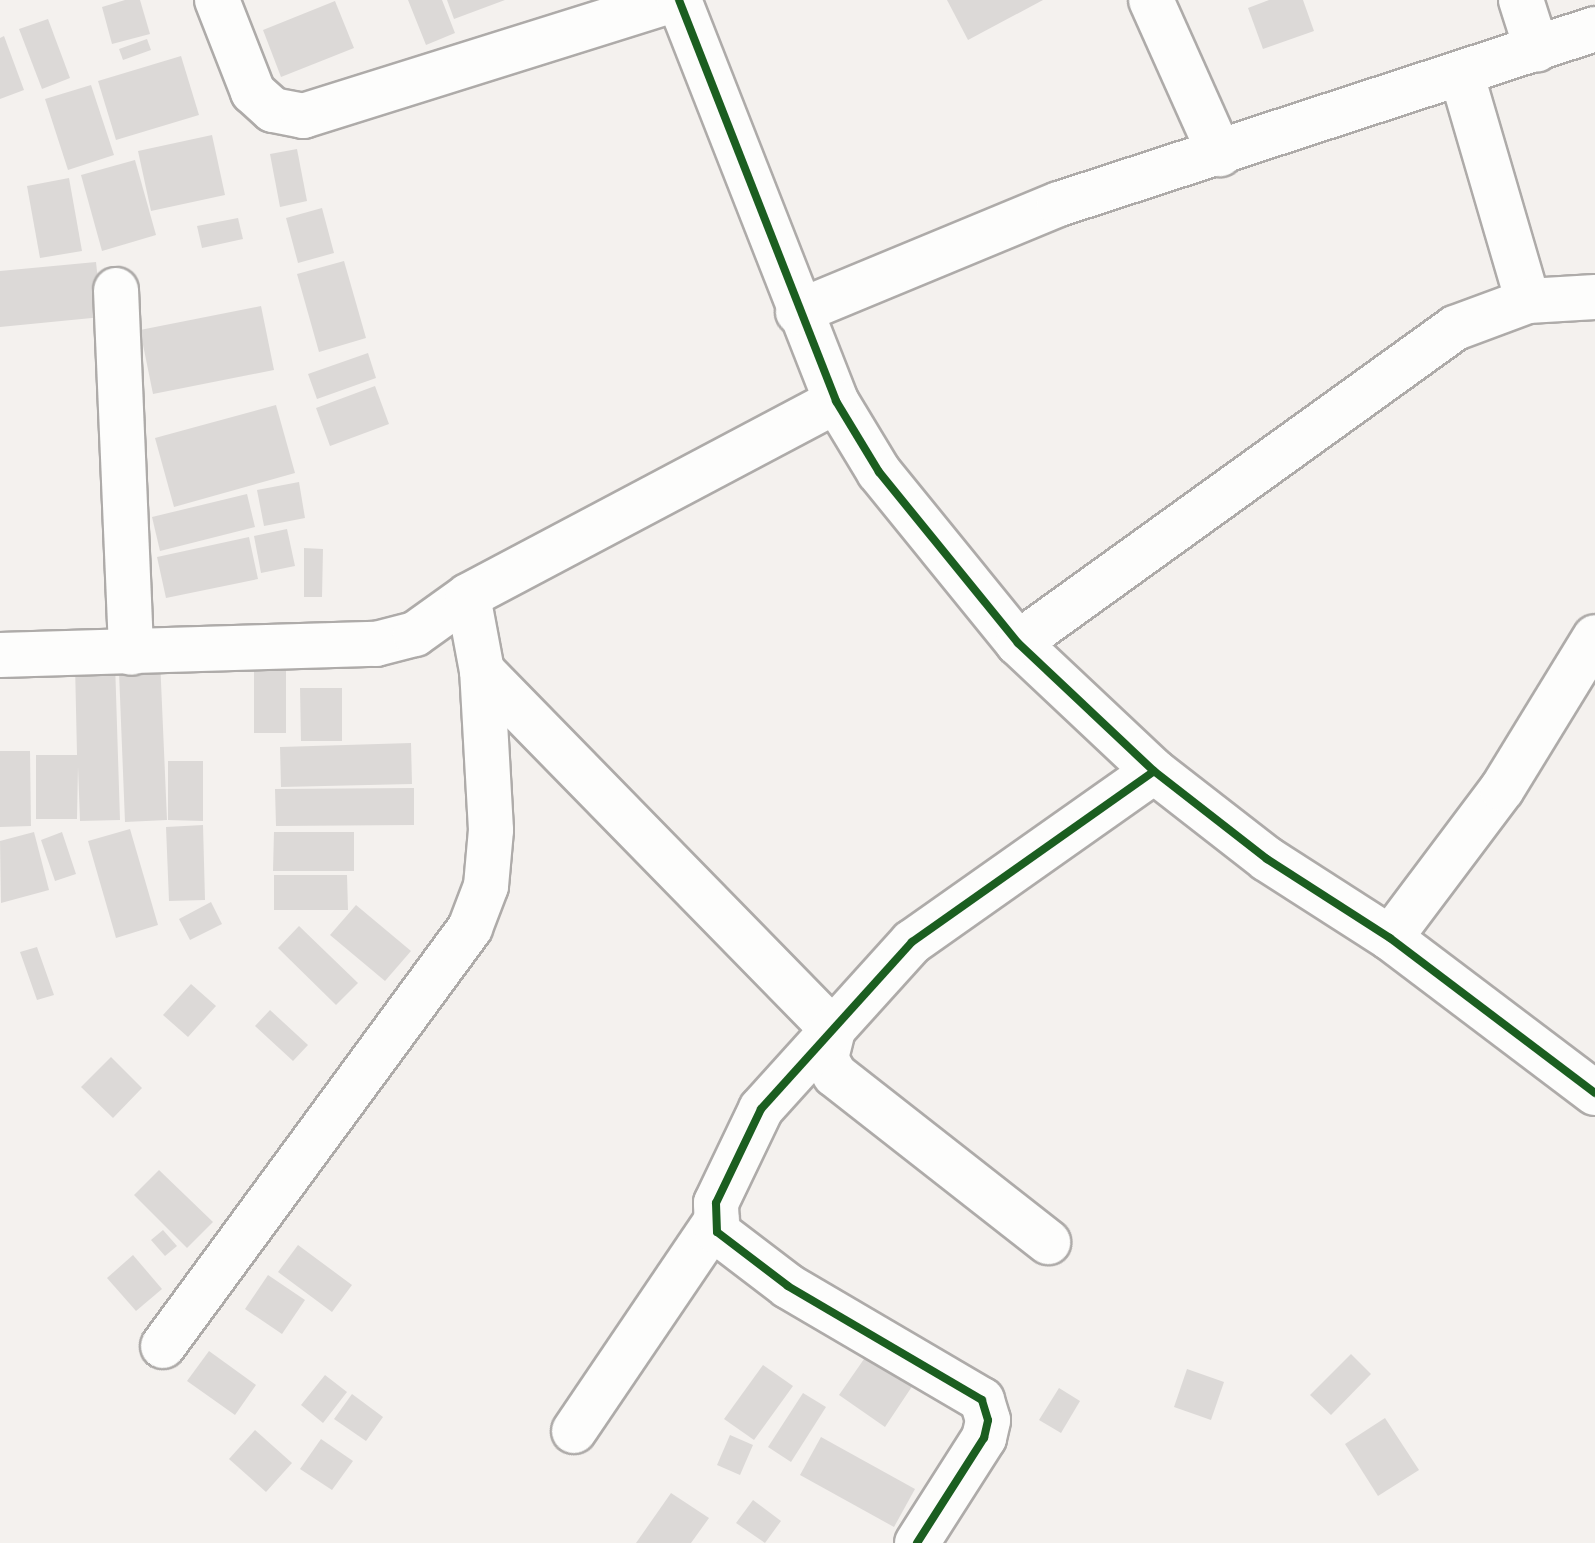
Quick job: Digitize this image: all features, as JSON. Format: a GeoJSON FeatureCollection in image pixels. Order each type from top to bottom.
{"type":"FeatureCollection","features":[{"type":"Feature","properties":{"kind":"street"},"geometry":{"type":"LineString","coordinates":[[217,0],[253,92],[273,110],[303,116],[673,0]]}},
{"type":"Feature","properties":{"kind":"street"},"geometry":{"type":"LineString","coordinates":[[679,0],[798,312],[836,401],[879,472],[1018,643],[1154,771],[1267,859],[1390,938],[1595,1093]]}},
{"type":"Feature","properties":{"kind":"street"},"geometry":{"type":"LineString","coordinates":[[1151,0],[1220,154]]}},
{"type":"Feature","properties":{"kind":"street"},"geometry":{"type":"LineString","coordinates":[[1521,0],[1537,50]]}},
{"type":"Feature","properties":{"kind":"street"},"geometry":{"type":"LineString","coordinates":[[798,312],[1059,204],[1462,76],[1595,29]]}},
{"type":"Feature","properties":{"kind":"street"},"geometry":{"type":"LineString","coordinates":[[1462,76],[1528,301]]}},
{"type":"Feature","properties":{"kind":"street"},"geometry":{"type":"LineString","coordinates":[[116,290],[131,653]]}},
{"type":"Feature","properties":{"kind":"street"},"geometry":{"type":"LineString","coordinates":[[1018,643],[1455,328],[1528,301],[1595,297]]}},
{"type":"Feature","properties":{"kind":"street"},"geometry":{"type":"LineString","coordinates":[[0,655],[376,644],[415,634],[468,596],[836,401]]}},
{"type":"Feature","properties":{"kind":"street"},"geometry":{"type":"LineString","coordinates":[[163,1346],[470,928],[486,886],[491,830],[482,671],[468,596]]}},
{"type":"Feature","properties":{"kind":"street"},"geometry":{"type":"LineString","coordinates":[[1390,938],[1502,789],[1595,637]]}},
{"type":"Feature","properties":{"kind":"street"},"geometry":{"type":"LineString","coordinates":[[482,671],[833,1030]]}},
{"type":"Feature","properties":{"kind":"street"},"geometry":{"type":"LineString","coordinates":[[917,1543],[984,1438],[988,1420],[982,1400],[788,1286],[717,1232],[716,1203],[761,1109],[912,942],[1154,771]]}},
{"type":"Feature","properties":{"kind":"street"},"geometry":{"type":"LineString","coordinates":[[833,1030],[826,1059],[835,1075],[1048,1242]]}},
{"type":"Feature","properties":{"kind":"street"},"geometry":{"type":"LineString","coordinates":[[574,1431],[717,1220]]}},
{"type":"Feature","properties":{"kind":"building"},"geometry":{"type":"Polygon","coordinates":[[[125,0],[140,0],[150,34],[112,44],[102,7],[125,0]]]}},
{"type":"Feature","properties":{"kind":"building"},"geometry":{"type":"Polygon","coordinates":[[[408,0],[442,0],[455,33],[426,45],[408,0]]]}},
{"type":"Feature","properties":{"kind":"building"},"geometry":{"type":"Polygon","coordinates":[[[447,0],[505,0],[454,19],[447,0]]]}},
{"type":"Feature","properties":{"kind":"building"},"geometry":{"type":"Polygon","coordinates":[[[947,0],[1043,0],[968,40],[947,0]]]}},
{"type":"Feature","properties":{"kind":"building"},"geometry":{"type":"Polygon","coordinates":[[[1269,0],[1303,0],[1314,31],[1263,49],[1248,8],[1269,0]]]}},
{"type":"Feature","properties":{"kind":"building"},"geometry":{"type":"Polygon","coordinates":[[[335,1],[354,48],[281,77],[263,30],[335,1]]]}},
{"type":"Feature","properties":{"kind":"building"},"geometry":{"type":"Polygon","coordinates":[[[48,19],[70,78],[42,89],[19,29],[48,19]]]}},
{"type":"Feature","properties":{"kind":"building"},"geometry":{"type":"Polygon","coordinates":[[[4,36],[24,90],[0,99],[0,38],[4,36]]]}},
{"type":"Feature","properties":{"kind":"building"},"geometry":{"type":"Polygon","coordinates":[[[147,39],[151,50],[123,60],[119,49],[147,39]]]}},
{"type":"Feature","properties":{"kind":"building"},"geometry":{"type":"Polygon","coordinates":[[[181,56],[199,115],[116,140],[98,81],[181,56]]]}},
{"type":"Feature","properties":{"kind":"building"},"geometry":{"type":"Polygon","coordinates":[[[91,85],[114,155],[68,170],[45,99],[91,85]]]}},
{"type":"Feature","properties":{"kind":"building"},"geometry":{"type":"Polygon","coordinates":[[[212,135],[225,195],[151,211],[138,151],[212,135]]]}},
{"type":"Feature","properties":{"kind":"building"},"geometry":{"type":"Polygon","coordinates":[[[297,149],[307,201],[280,207],[270,154],[297,149]]]}},
{"type":"Feature","properties":{"kind":"building"},"geometry":{"type":"Polygon","coordinates":[[[135,160],[156,235],[102,251],[81,175],[135,160]]]}},
{"type":"Feature","properties":{"kind":"building"},"geometry":{"type":"Polygon","coordinates":[[[69,178],[82,251],[40,258],[27,186],[69,178]]]}},
{"type":"Feature","properties":{"kind":"building"},"geometry":{"type":"Polygon","coordinates":[[[322,208],[334,253],[298,263],[286,218],[322,208]]]}},
{"type":"Feature","properties":{"kind":"building"},"geometry":{"type":"Polygon","coordinates":[[[238,218],[243,239],[202,248],[197,226],[238,218]]]}},
{"type":"Feature","properties":{"kind":"building"},"geometry":{"type":"Polygon","coordinates":[[[344,261],[366,338],[319,352],[297,274],[344,261]]]}},
{"type":"Feature","properties":{"kind":"building"},"geometry":{"type":"Polygon","coordinates":[[[96,262],[102,317],[0,327],[0,271],[96,262]]]}},
{"type":"Feature","properties":{"kind":"building"},"geometry":{"type":"Polygon","coordinates":[[[261,306],[274,370],[153,394],[140,330],[261,306]]]}},
{"type":"Feature","properties":{"kind":"building"},"geometry":{"type":"Polygon","coordinates":[[[368,353],[376,378],[317,399],[308,374],[368,353]]]}},
{"type":"Feature","properties":{"kind":"building"},"geometry":{"type":"Polygon","coordinates":[[[375,386],[389,424],[330,446],[316,408],[375,386]]]}},
{"type":"Feature","properties":{"kind":"building"},"geometry":{"type":"Polygon","coordinates":[[[276,405],[295,473],[174,507],[155,438],[276,405]]]}},
{"type":"Feature","properties":{"kind":"building"},"geometry":{"type":"Polygon","coordinates":[[[299,482],[305,518],[264,526],[257,490],[299,482]]]}},
{"type":"Feature","properties":{"kind":"building"},"geometry":{"type":"Polygon","coordinates":[[[247,494],[255,527],[160,551],[152,517],[247,494]]]}},
{"type":"Feature","properties":{"kind":"building"},"geometry":{"type":"Polygon","coordinates":[[[287,529],[295,566],[261,573],[254,536],[287,529]]]}},
{"type":"Feature","properties":{"kind":"building"},"geometry":{"type":"Polygon","coordinates":[[[249,537],[258,579],[166,598],[157,557],[249,537]]]}},
{"type":"Feature","properties":{"kind":"building"},"geometry":{"type":"Polygon","coordinates":[[[304,548],[323,549],[322,597],[304,597],[304,548]]]}},
{"type":"Feature","properties":{"kind":"building"},"geometry":{"type":"Polygon","coordinates":[[[160,659],[167,820],[125,822],[119,672],[160,659]]]}},
{"type":"Feature","properties":{"kind":"building"},"geometry":{"type":"Polygon","coordinates":[[[115,662],[120,820],[80,821],[78,767],[77,819],[36,819],[36,755],[77,755],[75,664],[115,662]]]}},
{"type":"Feature","properties":{"kind":"building"},"geometry":{"type":"Polygon","coordinates":[[[254,663],[286,663],[286,733],[254,733],[254,663]]]}},
{"type":"Feature","properties":{"kind":"building"},"geometry":{"type":"Polygon","coordinates":[[[300,688],[342,688],[342,741],[301,741],[300,688]]]}},
{"type":"Feature","properties":{"kind":"building"},"geometry":{"type":"Polygon","coordinates":[[[411,743],[412,784],[281,787],[280,747],[411,743]]]}},
{"type":"Feature","properties":{"kind":"building"},"geometry":{"type":"Polygon","coordinates":[[[0,751],[30,751],[31,826],[0,827],[0,751]]]}},
{"type":"Feature","properties":{"kind":"building"},"geometry":{"type":"Polygon","coordinates":[[[168,761],[203,761],[203,821],[168,820],[168,761]]]}},
{"type":"Feature","properties":{"kind":"building"},"geometry":{"type":"Polygon","coordinates":[[[414,788],[414,825],[276,826],[275,789],[414,788]]]}},
{"type":"Feature","properties":{"kind":"building"},"geometry":{"type":"Polygon","coordinates":[[[203,825],[205,900],[169,901],[166,827],[203,825]]]}},
{"type":"Feature","properties":{"kind":"building"},"geometry":{"type":"Polygon","coordinates":[[[130,829],[158,925],[116,938],[88,841],[130,829]]]}},
{"type":"Feature","properties":{"kind":"building"},"geometry":{"type":"Polygon","coordinates":[[[34,832],[49,890],[1,903],[0,841],[34,832]]]}},
{"type":"Feature","properties":{"kind":"building"},"geometry":{"type":"Polygon","coordinates":[[[62,832],[76,874],[55,881],[41,840],[62,832]]]}},
{"type":"Feature","properties":{"kind":"building"},"geometry":{"type":"Polygon","coordinates":[[[274,832],[354,832],[354,871],[273,871],[274,832]]]}},
{"type":"Feature","properties":{"kind":"building"},"geometry":{"type":"Polygon","coordinates":[[[274,875],[347,875],[348,910],[274,910],[274,875]]]}},
{"type":"Feature","properties":{"kind":"building"},"geometry":{"type":"Polygon","coordinates":[[[211,902],[222,924],[190,940],[179,919],[211,902]]]}},
{"type":"Feature","properties":{"kind":"building"},"geometry":{"type":"Polygon","coordinates":[[[356,905],[411,951],[385,981],[330,935],[356,905]]]}},
{"type":"Feature","properties":{"kind":"building"},"geometry":{"type":"Polygon","coordinates":[[[299,926],[358,983],[336,1005],[278,948],[299,926]]]}},
{"type":"Feature","properties":{"kind":"building"},"geometry":{"type":"Polygon","coordinates":[[[37,947],[54,995],[37,1000],[20,952],[37,947]]]}},
{"type":"Feature","properties":{"kind":"building"},"geometry":{"type":"Polygon","coordinates":[[[191,984],[216,1006],[188,1037],[163,1015],[191,984]]]}},
{"type":"Feature","properties":{"kind":"building"},"geometry":{"type":"Polygon","coordinates":[[[270,1010],[308,1045],[293,1061],[255,1026],[270,1010]]]}},
{"type":"Feature","properties":{"kind":"building"},"geometry":{"type":"Polygon","coordinates":[[[111,1057],[142,1088],[113,1118],[81,1087],[111,1057]]]}},
{"type":"Feature","properties":{"kind":"building"},"geometry":{"type":"Polygon","coordinates":[[[159,1170],[213,1222],[187,1248],[134,1195],[159,1170]]]}},
{"type":"Feature","properties":{"kind":"building"},"geometry":{"type":"Polygon","coordinates":[[[163,1230],[177,1246],[165,1256],[151,1240],[163,1230]]]}},
{"type":"Feature","properties":{"kind":"building"},"geometry":{"type":"Polygon","coordinates":[[[298,1245],[352,1285],[332,1312],[278,1272],[298,1245]]]}},
{"type":"Feature","properties":{"kind":"building"},"geometry":{"type":"Polygon","coordinates":[[[133,1255],[162,1289],[136,1311],[107,1278],[133,1255]]]}},
{"type":"Feature","properties":{"kind":"building"},"geometry":{"type":"Polygon","coordinates":[[[268,1275],[305,1300],[282,1334],[245,1309],[268,1275]]]}},
{"type":"Feature","properties":{"kind":"building"},"geometry":{"type":"Polygon","coordinates":[[[871,1349],[917,1379],[885,1427],[839,1395],[871,1349]]]}},
{"type":"Feature","properties":{"kind":"building"},"geometry":{"type":"Polygon","coordinates":[[[209,1351],[256,1385],[235,1415],[187,1381],[209,1351]]]}},
{"type":"Feature","properties":{"kind":"building"},"geometry":{"type":"Polygon","coordinates":[[[1351,1354],[1371,1374],[1331,1415],[1310,1395],[1351,1354]]]}},
{"type":"Feature","properties":{"kind":"building"},"geometry":{"type":"Polygon","coordinates":[[[763,1365],[793,1386],[754,1440],[724,1419],[763,1365]]]}},
{"type":"Feature","properties":{"kind":"building"},"geometry":{"type":"Polygon","coordinates":[[[1187,1369],[1224,1382],[1211,1420],[1174,1407],[1187,1369]]]}},
{"type":"Feature","properties":{"kind":"building"},"geometry":{"type":"Polygon","coordinates":[[[325,1375],[347,1392],[323,1423],[301,1405],[325,1375]]]}},
{"type":"Feature","properties":{"kind":"building"},"geometry":{"type":"Polygon","coordinates":[[[1059,1388],[1080,1401],[1061,1433],[1039,1420],[1059,1388]]]}},
{"type":"Feature","properties":{"kind":"building"},"geometry":{"type":"Polygon","coordinates":[[[803,1393],[826,1407],[791,1462],[768,1447],[803,1393]]]}},
{"type":"Feature","properties":{"kind":"building"},"geometry":{"type":"Polygon","coordinates":[[[352,1394],[383,1417],[366,1441],[334,1419],[352,1394]]]}},
{"type":"Feature","properties":{"kind":"building"},"geometry":{"type":"Polygon","coordinates":[[[1385,1418],[1419,1470],[1378,1496],[1345,1444],[1385,1418]]]}},
{"type":"Feature","properties":{"kind":"building"},"geometry":{"type":"Polygon","coordinates":[[[255,1430],[292,1463],[266,1492],[229,1459],[255,1430]]]}},
{"type":"Feature","properties":{"kind":"building"},"geometry":{"type":"Polygon","coordinates":[[[730,1435],[753,1445],[740,1475],[717,1465],[730,1435]]]}},
{"type":"Feature","properties":{"kind":"building"},"geometry":{"type":"Polygon","coordinates":[[[821,1437],[915,1489],[894,1527],[800,1475],[821,1437]]]}},
{"type":"Feature","properties":{"kind":"building"},"geometry":{"type":"Polygon","coordinates":[[[321,1439],[353,1461],[332,1490],[300,1469],[321,1439]]]}},
{"type":"Feature","properties":{"kind":"building"},"geometry":{"type":"Polygon","coordinates":[[[671,1493],[709,1518],[691,1543],[636,1543],[671,1493]]]}},
{"type":"Feature","properties":{"kind":"building"},"geometry":{"type":"Polygon","coordinates":[[[753,1500],[781,1521],[765,1543],[736,1523],[753,1500]]]}},
{"type":"Feature","properties":{"kind":"cycle path"},"geometry":{"type":"LineString","coordinates":[[679,0],[836,401],[879,472],[1018,643],[1154,771],[1267,859],[1390,938],[1595,1093]]}},
{"type":"Feature","properties":{"kind":"cycle path"},"geometry":{"type":"LineString","coordinates":[[917,1543],[984,1438],[988,1420],[982,1400],[788,1286],[717,1232],[716,1203],[761,1109],[912,942],[1154,771]]}}]}
